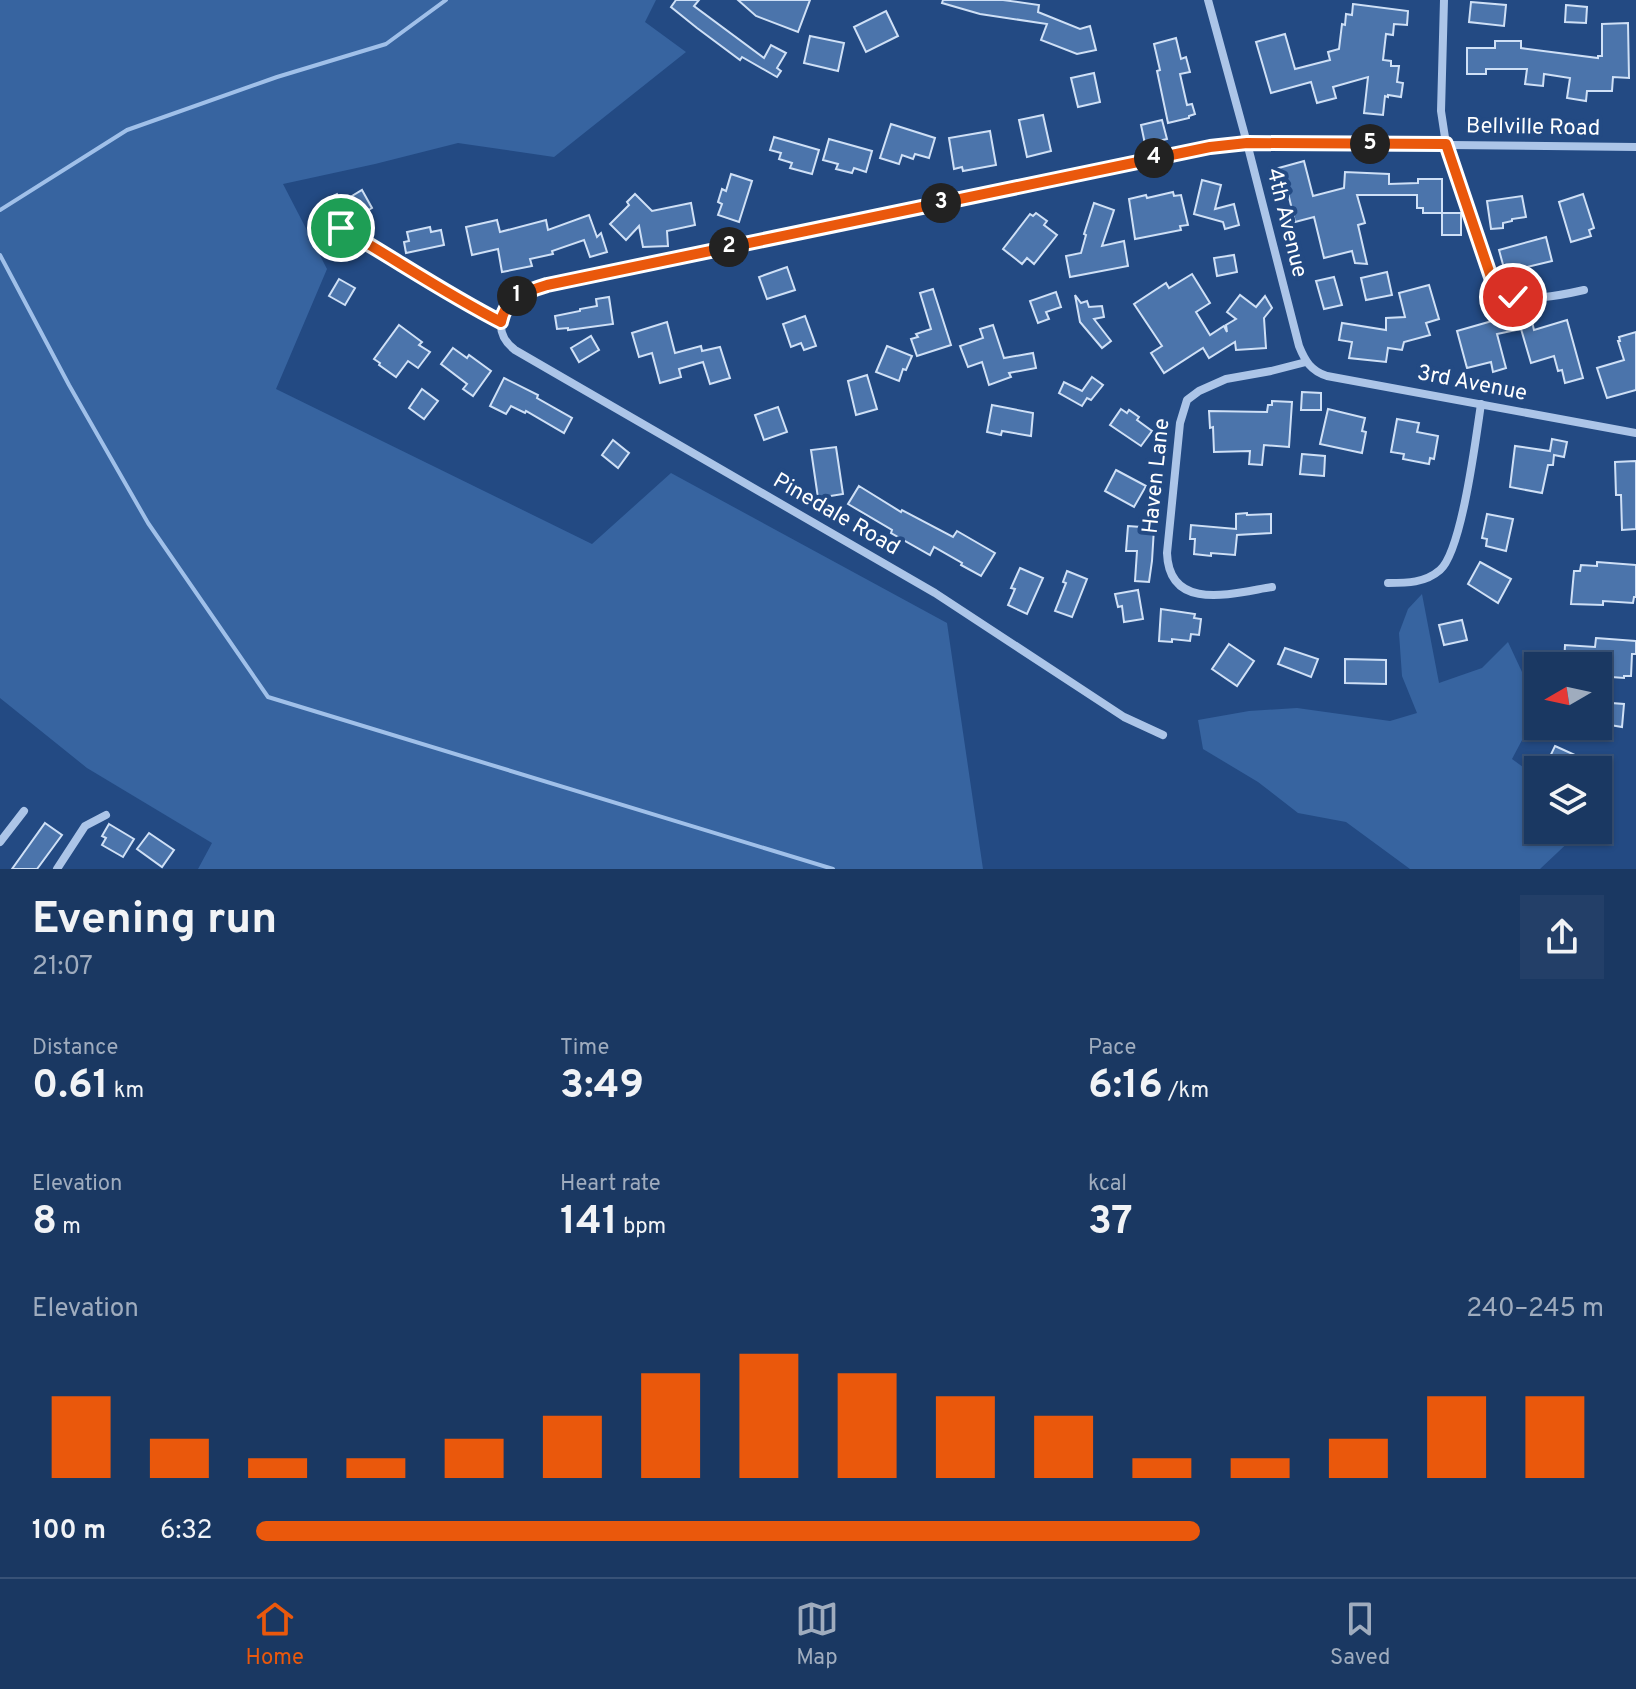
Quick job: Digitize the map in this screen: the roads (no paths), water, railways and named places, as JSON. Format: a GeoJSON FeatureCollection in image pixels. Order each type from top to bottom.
{"type":"FeatureCollection","features":[{"type":"Feature","properties":{"kind":"street","name":"4th Avenue"},"geometry":{"type":"LineString","coordinates":[[1208,0],[1299,346],[1306,362]]}},
{"type":"Feature","properties":{"kind":"street"},"geometry":{"type":"LineString","coordinates":[[1444,0],[1441,111],[1446,144],[1494,286],[1497,292],[1505,296],[1538,297],[1584,290]]}},
{"type":"Feature","properties":{"kind":"street","name":"Bellville Road"},"geometry":{"type":"LineString","coordinates":[[501,322],[503,312],[516,297],[547,285],[1210,147],[1247,143],[1636,147]]}},
{"type":"Feature","properties":{"kind":"street"},"geometry":{"type":"LineString","coordinates":[[341,228],[501,322]]}},
{"type":"Feature","properties":{"kind":"street","name":"Pinedale Road"},"geometry":{"type":"LineString","coordinates":[[501,322],[502,335],[507,343],[538,364],[935,593],[1124,717],[1163,735]]}},
{"type":"Feature","properties":{"kind":"street","name":"3rd Avenue"},"geometry":{"type":"LineString","coordinates":[[1306,362],[1315,371],[1327,376],[1636,433]]}},
{"type":"Feature","properties":{"kind":"street","name":"Haven Lane"},"geometry":{"type":"LineString","coordinates":[[1272,587],[1202,595],[1181,586],[1171,575],[1167,562],[1168,542],[1180,423],[1187,400],[1199,391],[1237,376],[1306,362]]}},
{"type":"Feature","properties":{"kind":"street"},"geometry":{"type":"LineString","coordinates":[[1388,583],[1415,583],[1439,571],[1450,560],[1460,527],[1481,404]]}},
{"type":"Feature","properties":{"kind":"street"},"geometry":{"type":"LineString","coordinates":[[0,842],[24,811]]}},
{"type":"Feature","properties":{"kind":"street"},"geometry":{"type":"LineString","coordinates":[[57,869],[85,826],[106,815]]}},
{"type":"Feature","properties":{"kind":"waterway"},"geometry":{"type":"LineString","coordinates":[[0,210],[127,130],[277,77],[386,44],[446,0]]}},
{"type":"Feature","properties":{"kind":"waterway"},"geometry":{"type":"LineString","coordinates":[[0,255],[69,385],[148,523],[268,697],[833,869]]}}]}
